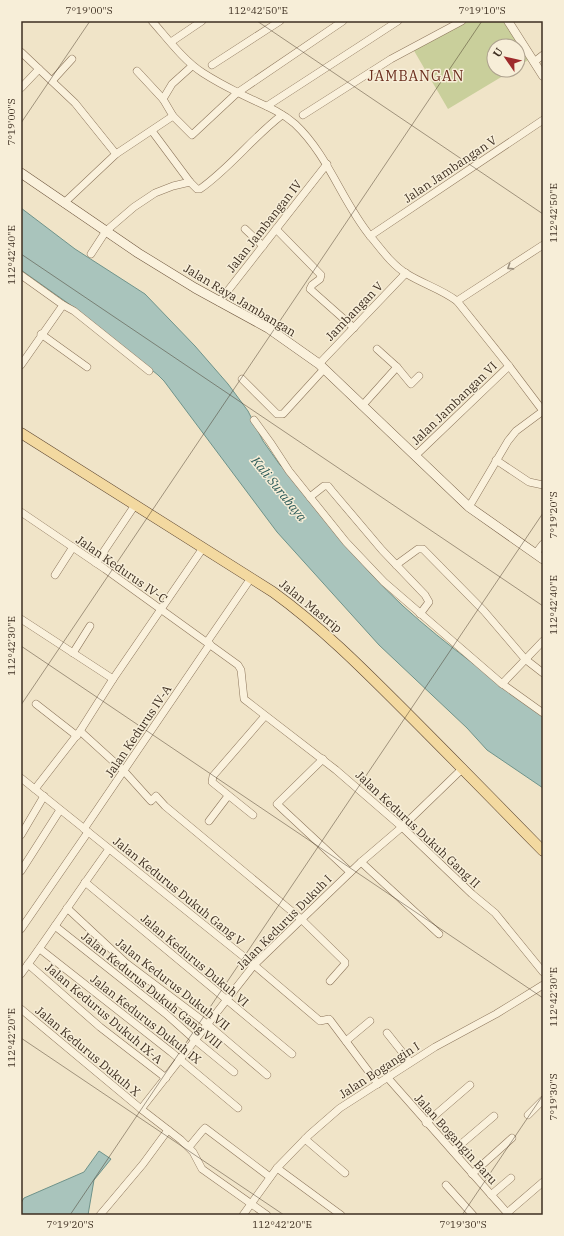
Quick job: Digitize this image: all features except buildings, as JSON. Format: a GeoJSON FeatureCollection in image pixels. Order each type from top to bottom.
{"type":"FeatureCollection","features":[{"type":"Feature","properties":{"kind":"main road","name":"Jalan Raya Jambangan"},"geometry":{"type":"LineString","coordinates":[[21,173],[106,231],[195,288],[268,328],[322,366],[469,507],[540,556]]}},
{"type":"Feature","properties":{"kind":"main road","name":"Jalan Mastrip"},"geometry":{"type":"LineString","coordinates":[[21,434],[251,578],[296,608],[335,643],[463,768],[543,851]]}},
{"type":"Feature","properties":{"kind":"street"},"geometry":{"type":"LineString","coordinates":[[152,21],[192,66],[237,93],[282,114],[301,130],[327,164],[350,207],[370,236],[394,264],[406,273],[447,294],[457,302],[543,411],[516,431],[508,441],[469,507]]}},
{"type":"Feature","properties":{"kind":"street"},"geometry":{"type":"LineString","coordinates":[[171,42],[202,21]]}},
{"type":"Feature","properties":{"kind":"street"},"geometry":{"type":"LineString","coordinates":[[212,65],[280,21]]}},
{"type":"Feature","properties":{"kind":"street"},"geometry":{"type":"LineString","coordinates":[[137,71],[164,99],[173,116],[190,135],[194,135],[237,93],[343,21]]}},
{"type":"Feature","properties":{"kind":"street"},"geometry":{"type":"LineString","coordinates":[[267,106],[398,21]]}},
{"type":"Feature","properties":{"kind":"street"},"geometry":{"type":"LineString","coordinates":[[303,115],[391,59],[462,21]]}},
{"type":"Feature","properties":{"kind":"street"},"geometry":{"type":"LineString","coordinates":[[508,21],[543,76]]}},
{"type":"Feature","properties":{"kind":"street"},"geometry":{"type":"LineString","coordinates":[[21,52],[75,103],[116,154]]}},
{"type":"Feature","properties":{"kind":"street"},"geometry":{"type":"LineString","coordinates":[[534,62],[543,55]]}},
{"type":"Feature","properties":{"kind":"street"},"geometry":{"type":"LineString","coordinates":[[52,81],[72,59]]}},
{"type":"Feature","properties":{"kind":"street"},"geometry":{"type":"LineString","coordinates":[[164,99],[172,84],[192,66]]}},
{"type":"Feature","properties":{"kind":"street"},"geometry":{"type":"LineString","coordinates":[[21,88],[39,69]]}},
{"type":"Feature","properties":{"kind":"street"},"geometry":{"type":"LineString","coordinates":[[152,130],[190,182],[197,189],[204,186],[217,175],[282,114]]}},
{"type":"Feature","properties":{"kind":"street"},"geometry":{"type":"LineString","coordinates":[[64,203],[116,154],[173,116]]}},
{"type":"Feature","properties":{"kind":"street","name":"Jalan Jambangan V"},"geometry":{"type":"LineString","coordinates":[[370,236],[543,120]]}},
{"type":"Feature","properties":{"kind":"street","name":"Jalan Jambangan IV"},"geometry":{"type":"LineString","coordinates":[[219,302],[327,164]]}},
{"type":"Feature","properties":{"kind":"street"},"geometry":{"type":"LineString","coordinates":[[91,254],[106,231],[134,207],[155,193],[173,186],[190,182]]}},
{"type":"Feature","properties":{"kind":"street"},"geometry":{"type":"LineString","coordinates":[[246,229],[262,246]]}},
{"type":"Feature","properties":{"kind":"street"},"geometry":{"type":"LineString","coordinates":[[276,229],[321,275],[320,279],[312,285],[310,289],[354,328]]}},
{"type":"Feature","properties":{"kind":"street"},"geometry":{"type":"LineString","coordinates":[[457,302],[543,245]]}},
{"type":"Feature","properties":{"kind":"street","name":"Jambangan V"},"geometry":{"type":"LineString","coordinates":[[242,379],[277,414],[283,414],[354,328],[406,273]]}},
{"type":"Feature","properties":{"kind":"street"},"geometry":{"type":"LineString","coordinates":[[21,275],[63,305],[74,311],[149,371]]}},
{"type":"Feature","properties":{"kind":"street"},"geometry":{"type":"LineString","coordinates":[[21,365],[41,334],[63,305]]}},
{"type":"Feature","properties":{"kind":"street"},"geometry":{"type":"LineString","coordinates":[[41,334],[87,367]]}},
{"type":"Feature","properties":{"kind":"street"},"geometry":{"type":"LineString","coordinates":[[377,349],[397,367],[410,384],[419,376]]}},
{"type":"Feature","properties":{"kind":"street","name":"Jalan Jambangan VI"},"geometry":{"type":"LineString","coordinates":[[415,456],[509,366]]}},
{"type":"Feature","properties":{"kind":"street"},"geometry":{"type":"LineString","coordinates":[[362,406],[397,367]]}},
{"type":"Feature","properties":{"kind":"street"},"geometry":{"type":"LineString","coordinates":[[254,420],[289,471],[346,542],[384,582],[502,684],[543,713]]}},
{"type":"Feature","properties":{"kind":"street"},"geometry":{"type":"LineString","coordinates":[[496,460],[529,482],[543,485]]}},
{"type":"Feature","properties":{"kind":"street"},"geometry":{"type":"LineString","coordinates":[[310,497],[324,486],[328,486],[429,601],[420,614]]}},
{"type":"Feature","properties":{"kind":"street"},"geometry":{"type":"LineString","coordinates":[[96,563],[135,505]]}},
{"type":"Feature","properties":{"kind":"street","name":"Jalan Kedurus IV-C"},"geometry":{"type":"LineString","coordinates":[[21,512],[96,563],[238,665],[241,670],[244,699],[265,716]]}},
{"type":"Feature","properties":{"kind":"street"},"geometry":{"type":"LineString","coordinates":[[540,556],[543,544]]}},
{"type":"Feature","properties":{"kind":"street"},"geometry":{"type":"LineString","coordinates":[[55,575],[73,547]]}},
{"type":"Feature","properties":{"kind":"street"},"geometry":{"type":"LineString","coordinates":[[35,789],[79,733],[113,679],[203,548]]}},
{"type":"Feature","properties":{"kind":"street"},"geometry":{"type":"LineString","coordinates":[[396,565],[418,549],[423,549],[484,611],[526,659],[543,672]]}},
{"type":"Feature","properties":{"kind":"street","name":"Jalan Kedurus IV-A"},"geometry":{"type":"LineString","coordinates":[[21,929],[251,578]]}},
{"type":"Feature","properties":{"kind":"street"},"geometry":{"type":"LineString","coordinates":[[21,620],[113,679]]}},
{"type":"Feature","properties":{"kind":"street"},"geometry":{"type":"LineString","coordinates":[[73,653],[90,626]]}},
{"type":"Feature","properties":{"kind":"street"},"geometry":{"type":"LineString","coordinates":[[502,684],[543,641]]}},
{"type":"Feature","properties":{"kind":"street"},"geometry":{"type":"LineString","coordinates":[[36,704],[79,733],[124,771],[150,800],[156,796],[165,806],[301,919],[344,962],[330,981]]}},
{"type":"Feature","properties":{"kind":"street"},"geometry":{"type":"LineString","coordinates":[[253,816],[212,782],[213,776],[265,716]]}},
{"type":"Feature","properties":{"kind":"street","name":"Jalan Kedurus Dukuh Gang II"},"geometry":{"type":"LineString","coordinates":[[265,716],[363,792],[402,827],[495,914],[543,972]]}},
{"type":"Feature","properties":{"kind":"street"},"geometry":{"type":"LineString","coordinates":[[323,760],[277,804],[350,872]]}},
{"type":"Feature","properties":{"kind":"street","name":"Jalan Kedurus Dukuh I"},"geometry":{"type":"LineString","coordinates":[[141,1109],[254,965],[350,872],[402,827],[463,768]]}},
{"type":"Feature","properties":{"kind":"street","name":"Jalan Kedurus Dukuh Gang V"},"geometry":{"type":"LineString","coordinates":[[21,778],[254,965],[320,1021],[329,1019],[346,1041]]}},
{"type":"Feature","properties":{"kind":"street"},"geometry":{"type":"LineString","coordinates":[[21,835],[44,796]]}},
{"type":"Feature","properties":{"kind":"street"},"geometry":{"type":"LineString","coordinates":[[209,821],[228,796]]}},
{"type":"Feature","properties":{"kind":"street"},"geometry":{"type":"LineString","coordinates":[[21,871],[60,810]]}},
{"type":"Feature","properties":{"kind":"street"},"geometry":{"type":"LineString","coordinates":[[21,974],[109,849]]}},
{"type":"Feature","properties":{"kind":"street"},"geometry":{"type":"LineString","coordinates":[[361,862],[439,934]]}},
{"type":"Feature","properties":{"kind":"street","name":"Jalan Kedurus Dukuh VI"},"geometry":{"type":"LineString","coordinates":[[85,882],[292,1054]]}},
{"type":"Feature","properties":{"kind":"street","name":"Jalan Kedurus Dukuh VII"},"geometry":{"type":"LineString","coordinates":[[67,908],[126,964],[207,1024],[267,1075]]}},
{"type":"Feature","properties":{"kind":"street","name":"Jalan Kedurus Dukuh Gang VIII"},"geometry":{"type":"LineString","coordinates":[[55,926],[166,1014],[234,1072]]}},
{"type":"Feature","properties":{"kind":"street","name":"Jalan Kedurus Dukuh IX"},"geometry":{"type":"LineString","coordinates":[[40,949],[179,1059],[238,1108]]}},
{"type":"Feature","properties":{"kind":"street","name":"Jalan Kedurus Dukuh IX-A"},"geometry":{"type":"LineString","coordinates":[[28,964],[100,1027],[166,1078]]}},
{"type":"Feature","properties":{"kind":"street","name":"Jalan Bogangin I"},"geometry":{"type":"LineString","coordinates":[[243,1215],[277,1168],[305,1139],[340,1108],[435,1046],[496,1014],[543,985]]}},
{"type":"Feature","properties":{"kind":"street","name":"Jalan Kedurus Dukuh X"},"geometry":{"type":"LineString","coordinates":[[21,1010],[189,1147]]}},
{"type":"Feature","properties":{"kind":"street"},"geometry":{"type":"LineString","coordinates":[[370,1021],[346,1041],[378,1084]]}},
{"type":"Feature","properties":{"kind":"street"},"geometry":{"type":"LineString","coordinates":[[387,1033],[410,1062]]}},
{"type":"Feature","properties":{"kind":"street","name":"Jalan Bogangin Baru"},"geometry":{"type":"LineString","coordinates":[[387,1077],[426,1123],[453,1151],[508,1214]]}},
{"type":"Feature","properties":{"kind":"street"},"geometry":{"type":"LineString","coordinates":[[426,1123],[470,1084]]}},
{"type":"Feature","properties":{"kind":"street"},"geometry":{"type":"LineString","coordinates":[[528,1115],[543,1101]]}},
{"type":"Feature","properties":{"kind":"street"},"geometry":{"type":"LineString","coordinates":[[453,1151],[494,1116]]}},
{"type":"Feature","properties":{"kind":"street"},"geometry":{"type":"LineString","coordinates":[[267,1215],[202,1169],[189,1147],[205,1128],[270,1177]]}},
{"type":"Feature","properties":{"kind":"street"},"geometry":{"type":"LineString","coordinates":[[100,1215],[143,1164],[168,1130]]}},
{"type":"Feature","properties":{"kind":"street"},"geometry":{"type":"LineString","coordinates":[[472,1174],[512,1138]]}},
{"type":"Feature","properties":{"kind":"street"},"geometry":{"type":"LineString","coordinates":[[305,1139],[345,1173]]}},
{"type":"Feature","properties":{"kind":"street"},"geometry":{"type":"LineString","coordinates":[[277,1168],[342,1215]]}},
{"type":"Feature","properties":{"kind":"street"},"geometry":{"type":"LineString","coordinates":[[491,1195],[511,1178]]}},
{"type":"Feature","properties":{"kind":"street"},"geometry":{"type":"LineString","coordinates":[[508,1214],[543,1182]]}},
{"type":"Feature","properties":{"kind":"street"},"geometry":{"type":"LineString","coordinates":[[446,1184],[473,1215]]}},
{"type":"Feature","properties":{"kind":"green space"},"geometry":{"type":"Polygon","coordinates":[[[467,21],[504,21],[514,38],[486,38],[486,78],[500,78],[448,109],[413,49],[467,21]]]}},
{"type":"Feature","properties":{"kind":"water","name":"Kali Surabaya"},"geometry":{"type":"Polygon","coordinates":[[[21,208],[75,249],[145,294],[195,346],[228,384],[248,411],[263,441],[280,465],[343,542],[387,591],[454,649],[543,714],[543,788],[487,750],[467,728],[379,645],[277,532],[158,375],[79,311],[21,270],[21,208]]]}},
{"type":"Feature","properties":{"kind":"water"},"geometry":{"type":"Polygon","coordinates":[[[99,1151],[111,1159],[94,1180],[88,1215],[21,1215],[21,1203],[24,1198],[84,1172],[99,1151]]]}},
{"type":"Feature","properties":{"kind":"district","name":"JAMBANGAN"},"geometry":{"type":"Point","coordinates":[416,76]}}]}
